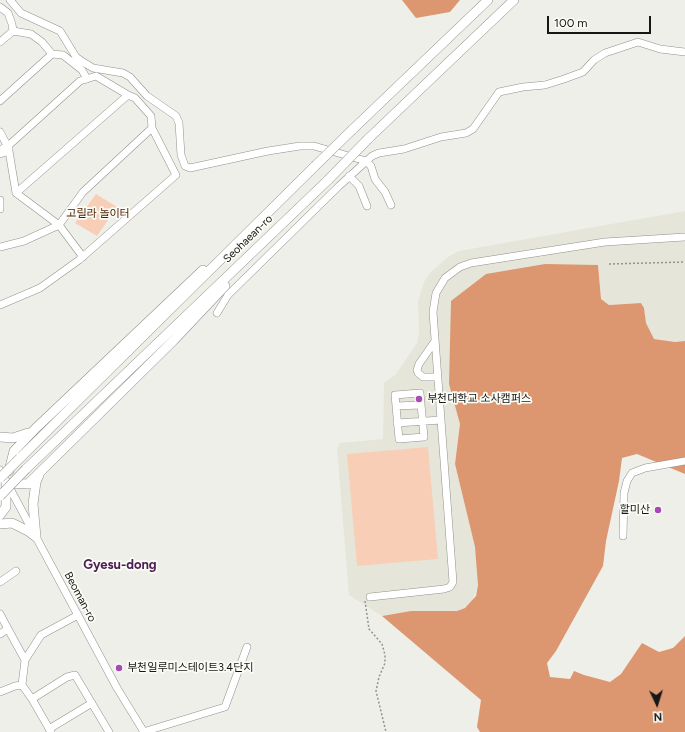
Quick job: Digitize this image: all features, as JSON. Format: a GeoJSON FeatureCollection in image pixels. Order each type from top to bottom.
{"type":"FeatureCollection","features":[{"type":"Feature","properties":{"kind":"main road","name":"Seohaean-ro"},"geometry":{"type":"LineString","coordinates":[[2,481],[20,458],[315,166],[488,0]]}},
{"type":"Feature","properties":{"kind":"main road","name":"Seohaean-ro"},"geometry":{"type":"LineString","coordinates":[[0,496],[26,469],[514,0]]}},
{"type":"Feature","properties":{"kind":"main road"},"geometry":{"type":"LineString","coordinates":[[0,515],[6,507],[2,481],[14,451],[36,428],[190,281],[246,235]]}},
{"type":"Feature","properties":{"kind":"main road"},"geometry":{"type":"LineString","coordinates":[[2,481],[28,484],[174,340],[225,286],[258,247]]}},
{"type":"Feature","properties":{"kind":"main road"},"geometry":{"type":"LineString","coordinates":[[0,437],[6,439],[21,436],[36,428]]}},
{"type":"Feature","properties":{"kind":"main road"},"geometry":{"type":"LineString","coordinates":[[36,537],[33,494],[40,472]]}},
{"type":"Feature","properties":{"kind":"main road"},"geometry":{"type":"LineString","coordinates":[[0,524],[12,523],[28,530],[36,537]]}},
{"type":"Feature","properties":{"kind":"street"},"geometry":{"type":"LineString","coordinates":[[10,0],[21,13],[60,31],[76,57],[83,62],[93,68],[123,73],[130,77],[147,96],[176,116],[179,123],[181,155],[185,166],[190,168],[300,146],[328,150],[366,161],[371,166],[375,179],[385,192],[390,205]]}},
{"type":"Feature","properties":{"kind":"street"},"geometry":{"type":"LineString","coordinates":[[0,7],[8,13],[13,31]]}},
{"type":"Feature","properties":{"kind":"street"},"geometry":{"type":"LineString","coordinates":[[0,42],[13,31],[31,34],[42,42],[52,54],[63,55],[82,70],[87,79]]}},
{"type":"Feature","properties":{"kind":"street"},"geometry":{"type":"LineString","coordinates":[[217,313],[228,295],[350,176],[366,161],[379,153],[404,149],[430,139],[466,133],[473,129],[499,92],[523,87],[545,85],[564,79],[583,72],[594,60],[605,54],[638,42],[660,49],[685,52]]}},
{"type":"Feature","properties":{"kind":"street"},"geometry":{"type":"LineString","coordinates":[[0,102],[52,54]]}},
{"type":"Feature","properties":{"kind":"street"},"geometry":{"type":"LineString","coordinates":[[0,154],[8,149],[80,81],[96,76],[135,98],[151,116],[152,128],[176,175],[83,257],[40,288],[0,304]]}},
{"type":"Feature","properties":{"kind":"street"},"geometry":{"type":"LineString","coordinates":[[16,193],[128,95]]}},
{"type":"Feature","properties":{"kind":"street"},"geometry":{"type":"LineString","coordinates":[[0,246],[24,241],[60,225],[83,192],[152,128]]}},
{"type":"Feature","properties":{"kind":"street"},"geometry":{"type":"LineString","coordinates":[[0,132],[8,149],[16,193],[60,225],[83,257]]}},
{"type":"Feature","properties":{"kind":"street"},"geometry":{"type":"LineString","coordinates":[[0,150],[8,149]]}},
{"type":"Feature","properties":{"kind":"street"},"geometry":{"type":"LineString","coordinates":[[350,176],[359,186],[366,206]]}},
{"type":"Feature","properties":{"kind":"street"},"geometry":{"type":"LineString","coordinates":[[0,200],[0,209]]}},
{"type":"Feature","properties":{"kind":"street"},"geometry":{"type":"LineString","coordinates":[[370,598],[444,589],[452,584],[453,577],[433,312],[436,293],[445,278],[465,264],[605,242],[685,237]]}},
{"type":"Feature","properties":{"kind":"street"},"geometry":{"type":"LineString","coordinates":[[435,341],[418,364],[417,370],[423,377],[437,377]]}},
{"type":"Feature","properties":{"kind":"street"},"geometry":{"type":"LineString","coordinates":[[420,393],[421,405],[424,437],[399,439],[395,395],[420,393]]}},
{"type":"Feature","properties":{"kind":"street"},"geometry":{"type":"LineString","coordinates":[[396,406],[421,405]]}},
{"type":"Feature","properties":{"kind":"street"},"geometry":{"type":"LineString","coordinates":[[397,423],[440,420]]}},
{"type":"Feature","properties":{"kind":"street"},"geometry":{"type":"LineString","coordinates":[[623,536],[624,493],[627,481],[632,473],[645,468],[685,461]]}},
{"type":"Feature","properties":{"kind":"street","name":"Beoman-ro"},"geometry":{"type":"LineString","coordinates":[[0,470],[2,481],[36,537],[117,688],[144,732]]}},
{"type":"Feature","properties":{"kind":"street"},"geometry":{"type":"LineString","coordinates":[[0,582],[16,571]]}},
{"type":"Feature","properties":{"kind":"street"},"geometry":{"type":"LineString","coordinates":[[0,614],[24,660]]}},
{"type":"Feature","properties":{"kind":"street"},"geometry":{"type":"LineString","coordinates":[[78,615],[41,635],[24,660],[22,685],[32,699],[50,731],[92,703]]}},
{"type":"Feature","properties":{"kind":"street"},"geometry":{"type":"LineString","coordinates":[[0,634],[8,629]]}},
{"type":"Feature","properties":{"kind":"street"},"geometry":{"type":"LineString","coordinates":[[144,732],[225,707],[247,647]]}},
{"type":"Feature","properties":{"kind":"street"},"geometry":{"type":"LineString","coordinates":[[32,699],[71,674],[77,677],[109,732]]}},
{"type":"Feature","properties":{"kind":"street"},"geometry":{"type":"LineString","coordinates":[[0,692],[22,685]]}},
{"type":"Feature","properties":{"kind":"path"},"geometry":{"type":"LineString","coordinates":[[609,264],[685,262]]}},
{"type":"Feature","properties":{"kind":"path"},"geometry":{"type":"LineString","coordinates":[[370,598],[365,598],[369,629],[382,644],[385,655],[385,663],[379,677],[376,691],[386,732]]}},
{"type":"Feature","properties":{"kind":"shaded area"},"geometry":{"type":"Polygon","coordinates":[[[402,0],[460,0],[450,12],[416,18],[402,0]]]}},
{"type":"Feature","properties":{"kind":"shaded area","name":"부천대학교 소사캠퍼스"},"geometry":{"type":"Polygon","coordinates":[[[685,211],[685,341],[675,342],[654,339],[646,323],[644,308],[641,303],[609,305],[601,299],[598,265],[459,414],[460,424],[455,464],[475,547],[478,571],[478,585],[472,602],[465,608],[457,611],[411,611],[382,616],[349,595],[337,449],[340,443],[383,439],[384,383],[396,374],[417,343],[419,333],[418,301],[424,282],[430,273],[448,257],[459,251],[685,211]]]}},
{"type":"Feature","properties":{"kind":"shaded area"},"geometry":{"type":"Polygon","coordinates":[[[545,264],[598,265],[601,299],[609,305],[641,303],[644,308],[646,323],[654,339],[675,342],[685,341],[685,474],[637,454],[622,458],[619,481],[606,541],[603,566],[556,651],[547,663],[550,677],[570,679],[574,671],[610,682],[621,674],[642,643],[659,652],[673,648],[685,636],[685,732],[480,732],[477,727],[481,700],[382,616],[411,611],[457,611],[465,608],[476,596],[478,585],[475,547],[455,464],[460,424],[449,384],[451,301],[486,274],[545,264]]]}},
{"type":"Feature","properties":{"kind":"green space","name":"고릴라 놀이터"},"geometry":{"type":"Polygon","coordinates":[[[96,194],[117,207],[97,236],[75,223],[96,194]]]}},
{"type":"Feature","properties":{"kind":"green space"},"geometry":{"type":"Polygon","coordinates":[[[428,447],[438,559],[357,566],[347,454],[428,447]]]}},
{"type":"Feature","properties":{"kind":"place","name":"부천대학교 소사캠퍼스"},"geometry":{"type":"Point","coordinates":[419,399]}},
{"type":"Feature","properties":{"kind":"place","name":"할미산"},"geometry":{"type":"Point","coordinates":[658,510]}},
{"type":"Feature","properties":{"kind":"place","name":"부천일루미스테이트3.4단지"},"geometry":{"type":"Point","coordinates":[119,668]}},
{"type":"Feature","properties":{"kind":"district","name":"Gyesu-dong"},"geometry":{"type":"Point","coordinates":[120,565]}}]}
